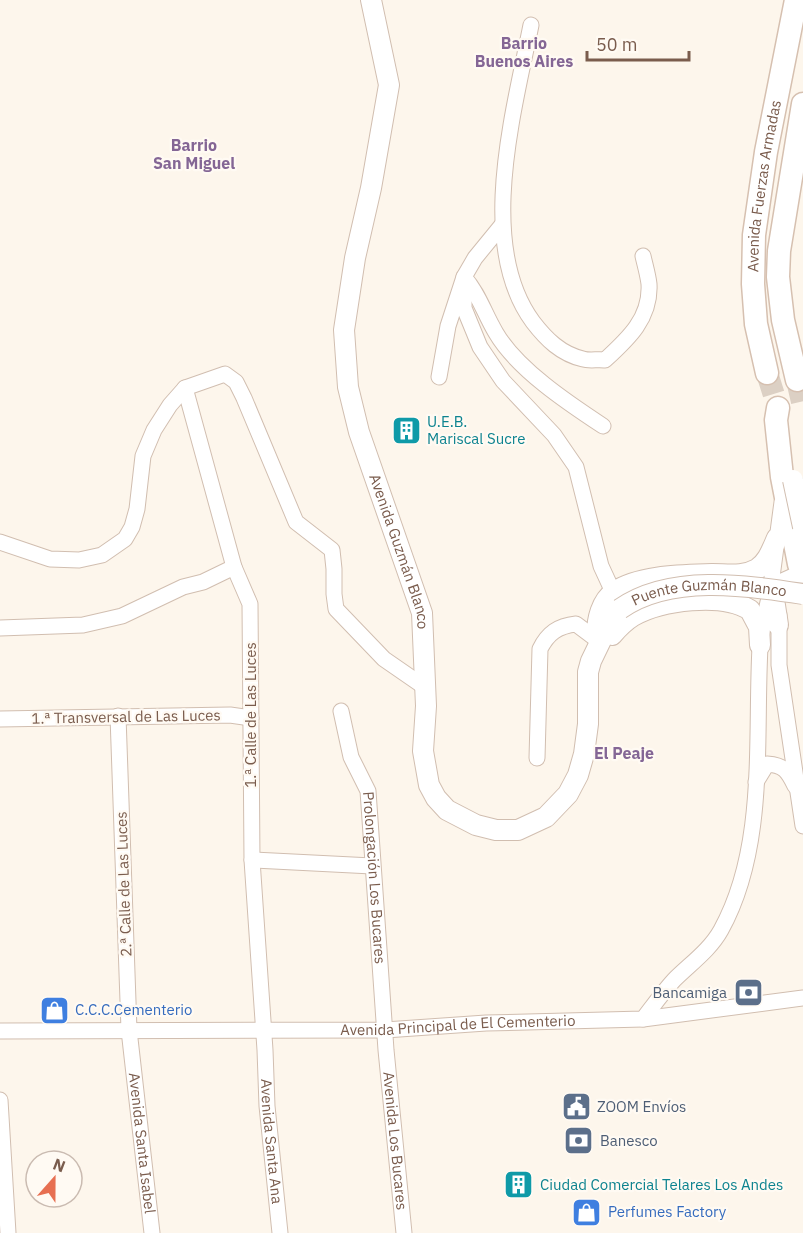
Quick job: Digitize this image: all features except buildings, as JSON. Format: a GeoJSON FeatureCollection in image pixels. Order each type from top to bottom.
{"type":"FeatureCollection","features":[{"type":"Feature","properties":{"kind":"main road","name":"Avenida Fuerzas Armadas"},"geometry":{"type":"LineString","coordinates":[[767,373],[756,324],[753,284],[754,235],[766,152],[796,0]]}},
{"type":"Feature","properties":{"kind":"main road","name":"Avenida Fuerzas Armadas"},"geometry":{"type":"LineString","coordinates":[[797,380],[783,320],[778,277],[779,251],[803,104]]}},
{"type":"Feature","properties":{"kind":"main road"},"geometry":{"type":"LineString","coordinates":[[778,408],[776,420],[793,480],[803,579]]}},
{"type":"Feature","properties":{"kind":"street","name":"Avenida Guzmán Blanco"},"geometry":{"type":"LineString","coordinates":[[371,0],[389,85],[371,188],[355,258],[344,330],[347,379],[359,432],[422,613],[426,688],[423,751],[429,785],[436,798],[447,810],[476,825],[496,830],[518,830],[546,817],[556,808],[568,794],[578,775],[584,754],[588,724],[588,672],[600,642]]}},
{"type":"Feature","properties":{"kind":"street"},"geometry":{"type":"LineString","coordinates":[[531,25],[507,152],[502,225],[510,272],[522,307],[555,347],[583,359],[605,360],[627,340],[645,315],[649,285],[643,256]]}},
{"type":"Feature","properties":{"kind":"street"},"geometry":{"type":"LineString","coordinates":[[439,377],[448,326],[464,277],[475,258],[502,225]]}},
{"type":"Feature","properties":{"kind":"street"},"geometry":{"type":"LineString","coordinates":[[464,277],[473,287],[496,333],[514,357],[545,385],[603,426]]}},
{"type":"Feature","properties":{"kind":"street"},"geometry":{"type":"LineString","coordinates":[[464,277],[464,308],[480,347],[503,381],[555,435],[576,467],[601,566],[617,601],[636,582],[667,576],[742,575],[760,567],[770,556],[777,538]]}},
{"type":"Feature","properties":{"kind":"street"},"geometry":{"type":"LineString","coordinates":[[0,542],[50,559],[79,560],[102,555],[124,539],[132,527],[137,509],[142,456],[154,430],[170,405],[185,388],[225,374],[236,382],[244,398],[296,522],[332,550],[336,609],[384,659],[426,688]]}},
{"type":"Feature","properties":{"kind":"street","name":"1.ª Calle de Las Luces"},"geometry":{"type":"LineString","coordinates":[[185,388],[234,567],[250,604],[252,860],[265,1050]]}},
{"type":"Feature","properties":{"kind":"street"},"geometry":{"type":"LineString","coordinates":[[793,480],[803,527]]}},
{"type":"Feature","properties":{"kind":"street"},"geometry":{"type":"LineString","coordinates":[[793,480],[782,507],[777,538],[774,595],[778,624],[779,664],[803,826]]}},
{"type":"Feature","properties":{"kind":"street"},"geometry":{"type":"LineString","coordinates":[[0,628],[83,625],[122,616],[183,587],[203,582],[234,567]]}},
{"type":"Feature","properties":{"kind":"street"},"geometry":{"type":"LineString","coordinates":[[760,645],[774,595],[782,581],[803,579]]}},
{"type":"Feature","properties":{"kind":"street","name":"Puente Guzmán Blanco"},"geometry":{"type":"LineString","coordinates":[[600,642],[612,618],[617,601],[656,591],[686,587],[733,586],[803,579]]}},
{"type":"Feature","properties":{"kind":"street"},"geometry":{"type":"LineString","coordinates":[[537,758],[540,649],[546,637],[562,625],[576,624],[600,642],[610,637],[630,618],[668,604],[706,600],[734,603],[750,610],[759,627],[760,645],[756,798],[746,860],[736,898],[720,932],[700,957],[673,981],[643,1019]]}},
{"type":"Feature","properties":{"kind":"street","name":"Prolongación Los Bucares"},"geometry":{"type":"LineString","coordinates":[[341,711],[351,757],[368,791],[386,1050]]}},
{"type":"Feature","properties":{"kind":"street","name":"1.ª Transversal de Las Luces"},"geometry":{"type":"LineString","coordinates":[[0,719],[230,715],[251,718]]}},
{"type":"Feature","properties":{"kind":"street","name":"2.ª Calle de Las Luces"},"geometry":{"type":"LineString","coordinates":[[118,716],[131,1052]]}},
{"type":"Feature","properties":{"kind":"street"},"geometry":{"type":"LineString","coordinates":[[755,783],[767,764],[778,764],[788,771],[798,791]]}},
{"type":"Feature","properties":{"kind":"street"},"geometry":{"type":"LineString","coordinates":[[252,860],[372,866]]}},
{"type":"Feature","properties":{"kind":"street","name":"Avenida Principal de El Cementerio"},"geometry":{"type":"LineString","coordinates":[[0,1031],[385,1030],[486,1023],[643,1019],[803,998]]}},
{"type":"Feature","properties":{"kind":"street","name":"Avenida Santa Ana"},"geometry":{"type":"LineString","coordinates":[[265,1050],[267,1106],[280,1233]]}},
{"type":"Feature","properties":{"kind":"street","name":"Avenida Los Bucares"},"geometry":{"type":"LineString","coordinates":[[386,1050],[404,1233]]}},
{"type":"Feature","properties":{"kind":"street","name":"Avenida Santa Isabel"},"geometry":{"type":"LineString","coordinates":[[131,1052],[152,1233]]}},
{"type":"Feature","properties":{"kind":"street"},"geometry":{"type":"LineString","coordinates":[[0,1100],[9,1233]]}},
{"type":"Feature","properties":{"kind":"tunnel"},"geometry":{"type":"LineString","coordinates":[[767,373],[778,408]]}},
{"type":"Feature","properties":{"kind":"tunnel"},"geometry":{"type":"LineString","coordinates":[[797,380],[803,406]]}},
{"type":"Feature","properties":{"kind":"place","name":"U.E.B. Mariscal Sucre"},"geometry":{"type":"Point","coordinates":[406,431]}},
{"type":"Feature","properties":{"kind":"place","name":"Bancamiga"},"geometry":{"type":"Point","coordinates":[748,993]}},
{"type":"Feature","properties":{"kind":"place","name":"C.C.C.Cementerio"},"geometry":{"type":"Point","coordinates":[54,1010]}},
{"type":"Feature","properties":{"kind":"place","name":"ZOOM Envíos"},"geometry":{"type":"Point","coordinates":[576,1107]}},
{"type":"Feature","properties":{"kind":"place","name":"Banesco"},"geometry":{"type":"Point","coordinates":[579,1141]}},
{"type":"Feature","properties":{"kind":"place","name":"Ciudad Comercial Telares Los Andes"},"geometry":{"type":"Point","coordinates":[519,1185]}},
{"type":"Feature","properties":{"kind":"place","name":"Perfumes Factory"},"geometry":{"type":"Point","coordinates":[587,1212]}},
{"type":"Feature","properties":{"kind":"district","name":"Barrio Buenos Aires"},"geometry":{"type":"Point","coordinates":[524,52]}},
{"type":"Feature","properties":{"kind":"district","name":"Barrio San Miguel"},"geometry":{"type":"Point","coordinates":[194,154]}},
{"type":"Feature","properties":{"kind":"district","name":"El Peaje"},"geometry":{"type":"Point","coordinates":[624,753]}}]}
